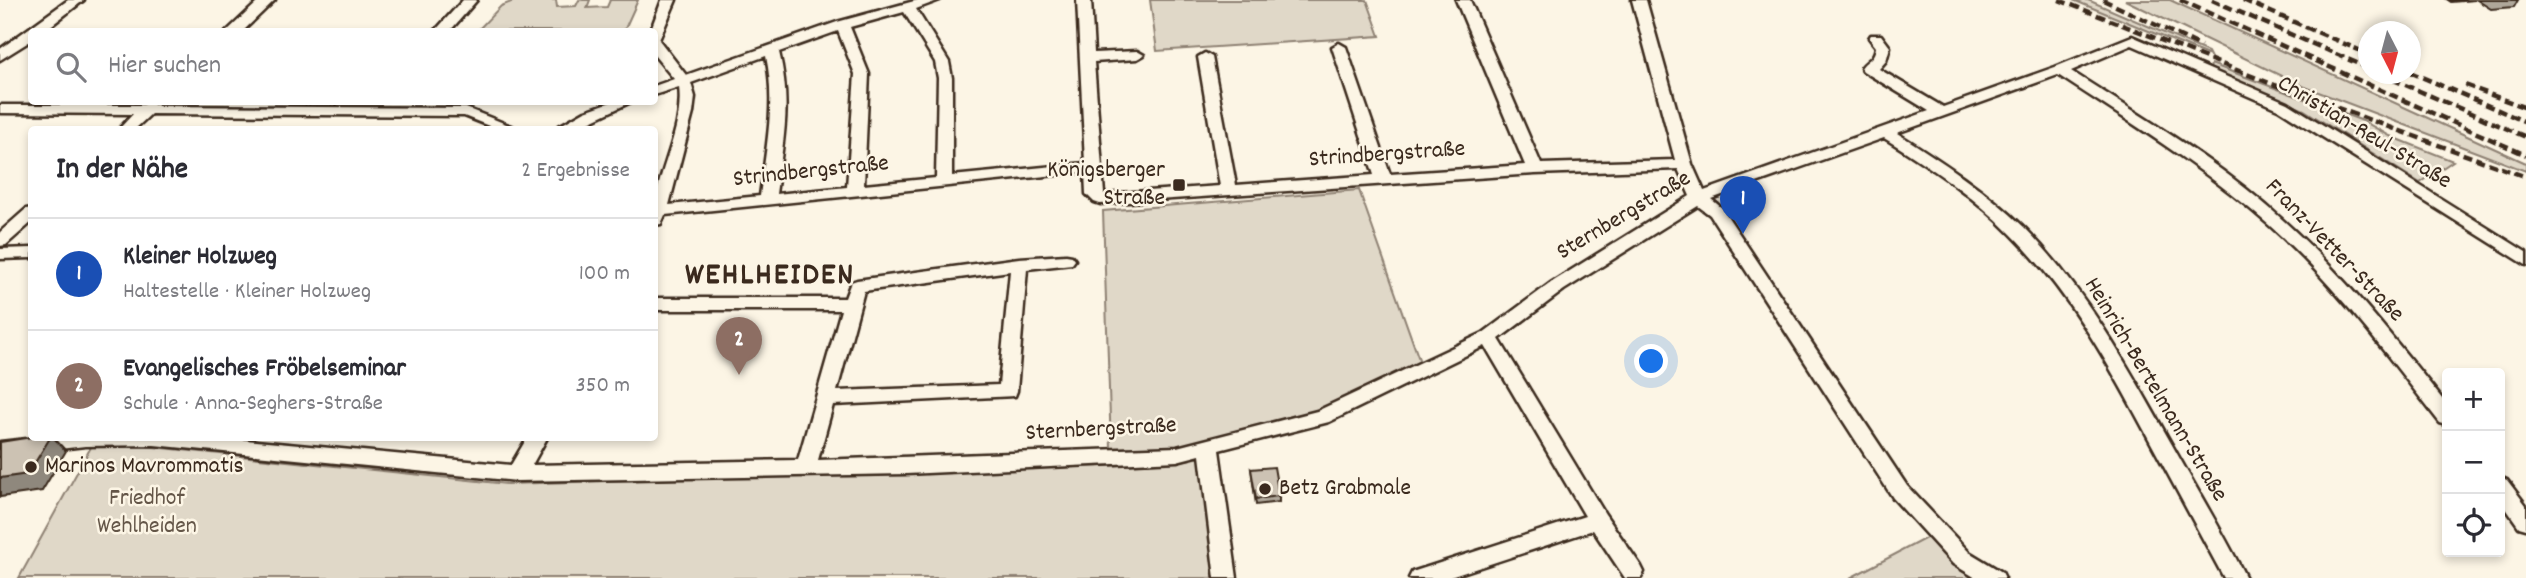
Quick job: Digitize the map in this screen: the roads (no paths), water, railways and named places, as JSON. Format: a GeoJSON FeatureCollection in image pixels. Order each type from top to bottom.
{"type":"FeatureCollection","features":[{"type":"Feature","properties":{"kind":"street"},"geometry":{"type":"LineString","coordinates":[[38,28],[77,0]]}},
{"type":"Feature","properties":{"kind":"street"},"geometry":{"type":"LineString","coordinates":[[237,28],[268,0]]}},
{"type":"Feature","properties":{"kind":"street"},"geometry":{"type":"LineString","coordinates":[[445,28],[470,0]]}},
{"type":"Feature","properties":{"kind":"street"},"geometry":{"type":"LineString","coordinates":[[658,29],[669,0]]}},
{"type":"Feature","properties":{"kind":"street"},"geometry":{"type":"LineString","coordinates":[[658,90],[771,48],[933,0]]}},
{"type":"Feature","properties":{"kind":"street"},"geometry":{"type":"LineString","coordinates":[[1084,0],[1093,167]]}},
{"type":"Feature","properties":{"kind":"street"},"geometry":{"type":"LineString","coordinates":[[1463,0],[1535,169]]}},
{"type":"Feature","properties":{"kind":"street"},"geometry":{"type":"LineString","coordinates":[[1639,0],[1684,164],[1699,198],[1716,212],[1900,492],[1961,558],[1994,578]]}},
{"type":"Feature","properties":{"kind":"street"},"geometry":{"type":"LineString","coordinates":[[908,7],[942,62],[944,181]]}},
{"type":"Feature","properties":{"kind":"street"},"geometry":{"type":"LineString","coordinates":[[842,25],[862,74],[855,192]]}},
{"type":"Feature","properties":{"kind":"street"},"geometry":{"type":"LineString","coordinates":[[0,56],[28,36]]}},
{"type":"Feature","properties":{"kind":"street"},"geometry":{"type":"LineString","coordinates":[[1876,38],[1883,47],[1881,58],[1876,66],[1868,68],[1941,112]]}},
{"type":"Feature","properties":{"kind":"street","name":"Sternbergstraße"},"geometry":{"type":"LineString","coordinates":[[224,441],[318,445],[517,473],[906,466],[1177,454],[1322,417],[1489,337],[1558,286],[1699,198],[1887,133],[2060,70],[2133,40]]}},
{"type":"Feature","properties":{"kind":"street","name":"Christian-Reul-Straße"},"geometry":{"type":"LineString","coordinates":[[2133,40],[2283,106],[2526,260]]}},
{"type":"Feature","properties":{"kind":"street"},"geometry":{"type":"LineString","coordinates":[[1339,47],[1384,180]]}},
{"type":"Feature","properties":{"kind":"street"},"geometry":{"type":"LineString","coordinates":[[767,202],[780,104],[779,83],[771,48]]}},
{"type":"Feature","properties":{"kind":"street"},"geometry":{"type":"LineString","coordinates":[[658,50],[687,88],[687,106],[658,213]]}},
{"type":"Feature","properties":{"kind":"street"},"geometry":{"type":"LineString","coordinates":[[1087,58],[1137,55]]}},
{"type":"Feature","properties":{"kind":"street"},"geometry":{"type":"LineString","coordinates":[[1205,57],[1228,191]]}},
{"type":"Feature","properties":{"kind":"street","name":"Franz-Vetter-Straße"},"geometry":{"type":"LineString","coordinates":[[2060,70],[2251,200],[2295,241],[2364,314],[2442,412]]}},
{"type":"Feature","properties":{"kind":"street"},"geometry":{"type":"LineString","coordinates":[[129,126],[153,105]]}},
{"type":"Feature","properties":{"kind":"street"},"geometry":{"type":"LineString","coordinates":[[0,109],[153,105],[376,106],[466,112],[503,126]]}},
{"type":"Feature","properties":{"kind":"street"},"geometry":{"type":"LineString","coordinates":[[567,126],[616,105]]}},
{"type":"Feature","properties":{"kind":"street","name":"Heinrich-Bertelmann-Straße"},"geometry":{"type":"LineString","coordinates":[[1887,133],[1932,161],[1984,201],[2032,246],[2066,287],[2123,375],[2235,578]]}},
{"type":"Feature","properties":{"kind":"street","name":"Strindbergstraße"},"geometry":{"type":"LineString","coordinates":[[658,217],[944,181],[1093,167],[1094,194],[1100,199],[1109,200],[1535,169],[1684,164]]}},
{"type":"Feature","properties":{"kind":"street"},"geometry":{"type":"LineString","coordinates":[[0,241],[28,216]]}},
{"type":"Feature","properties":{"kind":"street"},"geometry":{"type":"LineString","coordinates":[[0,254],[28,253]]}},
{"type":"Feature","properties":{"kind":"street"},"geometry":{"type":"LineString","coordinates":[[806,466],[857,286],[1020,263],[1066,260]]}},
{"type":"Feature","properties":{"kind":"street"},"geometry":{"type":"LineString","coordinates":[[826,398],[1008,391],[1020,263]]}},
{"type":"Feature","properties":{"kind":"street"},"geometry":{"type":"LineString","coordinates":[[658,304],[852,304]]}},
{"type":"Feature","properties":{"kind":"street"},"geometry":{"type":"LineString","coordinates":[[1489,337],[1598,520],[1633,572]]}},
{"type":"Feature","properties":{"kind":"street"},"geometry":{"type":"LineString","coordinates":[[1,451],[28,435]]}},
{"type":"Feature","properties":{"kind":"street","name":"Sternbergstraße"},"geometry":{"type":"LineString","coordinates":[[1,451],[71,441]]}},
{"type":"Feature","properties":{"kind":"street"},"geometry":{"type":"LineString","coordinates":[[517,473],[535,441]]}},
{"type":"Feature","properties":{"kind":"street"},"geometry":{"type":"LineString","coordinates":[[1209,446],[1226,578]]}},
{"type":"Feature","properties":{"kind":"street"},"geometry":{"type":"LineString","coordinates":[[2505,492],[2526,522]]}},
{"type":"Feature","properties":{"kind":"street"},"geometry":{"type":"LineString","coordinates":[[1420,578],[1598,520]]}},
{"type":"Feature","properties":{"kind":"railway"},"geometry":{"type":"LineString","coordinates":[[2059,0],[2272,84],[2526,177]]}},
{"type":"Feature","properties":{"kind":"railway"},"geometry":{"type":"LineString","coordinates":[[2103,0],[2201,46]]}},
{"type":"Feature","properties":{"kind":"railway"},"geometry":{"type":"LineString","coordinates":[[2180,0],[2526,155]]}},
{"type":"Feature","properties":{"kind":"railway"},"geometry":{"type":"LineString","coordinates":[[2212,0],[2358,64]]}},
{"type":"Feature","properties":{"kind":"railway"},"geometry":{"type":"LineString","coordinates":[[2243,0],[2358,50]]}},
{"type":"Feature","properties":{"kind":"railway"},"geometry":{"type":"LineString","coordinates":[[2421,77],[2526,122]]}},
{"type":"Feature","properties":{"kind":"railway"},"geometry":{"type":"LineString","coordinates":[[2403,84],[2526,137]]}},
{"type":"Feature","properties":{"kind":"railway"},"geometry":{"type":"LineString","coordinates":[[2465,85],[2526,108]]}},
{"type":"Feature","properties":{"kind":"place","name":"Königsberger Straße"},"geometry":{"type":"Point","coordinates":[1179,185]}},
{"type":"Feature","properties":{"kind":"place","name":"Kleiner Holzweg"},"geometry":{"type":"Point","coordinates":[1743,234]}},
{"type":"Feature","properties":{"kind":"place","name":"Evangelisches Fröbelseminar"},"geometry":{"type":"Point","coordinates":[739,375]}},
{"type":"Feature","properties":{"kind":"place","name":"Marinos Mavrommatis"},"geometry":{"type":"Point","coordinates":[31,467]}},
{"type":"Feature","properties":{"kind":"place","name":"Betz Grabmale"},"geometry":{"type":"Point","coordinates":[1265,489]}},
{"type":"Feature","properties":{"kind":"district","name":"WEHLHEIDEN"},"geometry":{"type":"Point","coordinates":[770,277]}},
{"type":"Feature","properties":{"kind":"park label","name":"Friedhof Wehlheiden"},"geometry":{"type":"Point","coordinates":[147,513]}}]}
